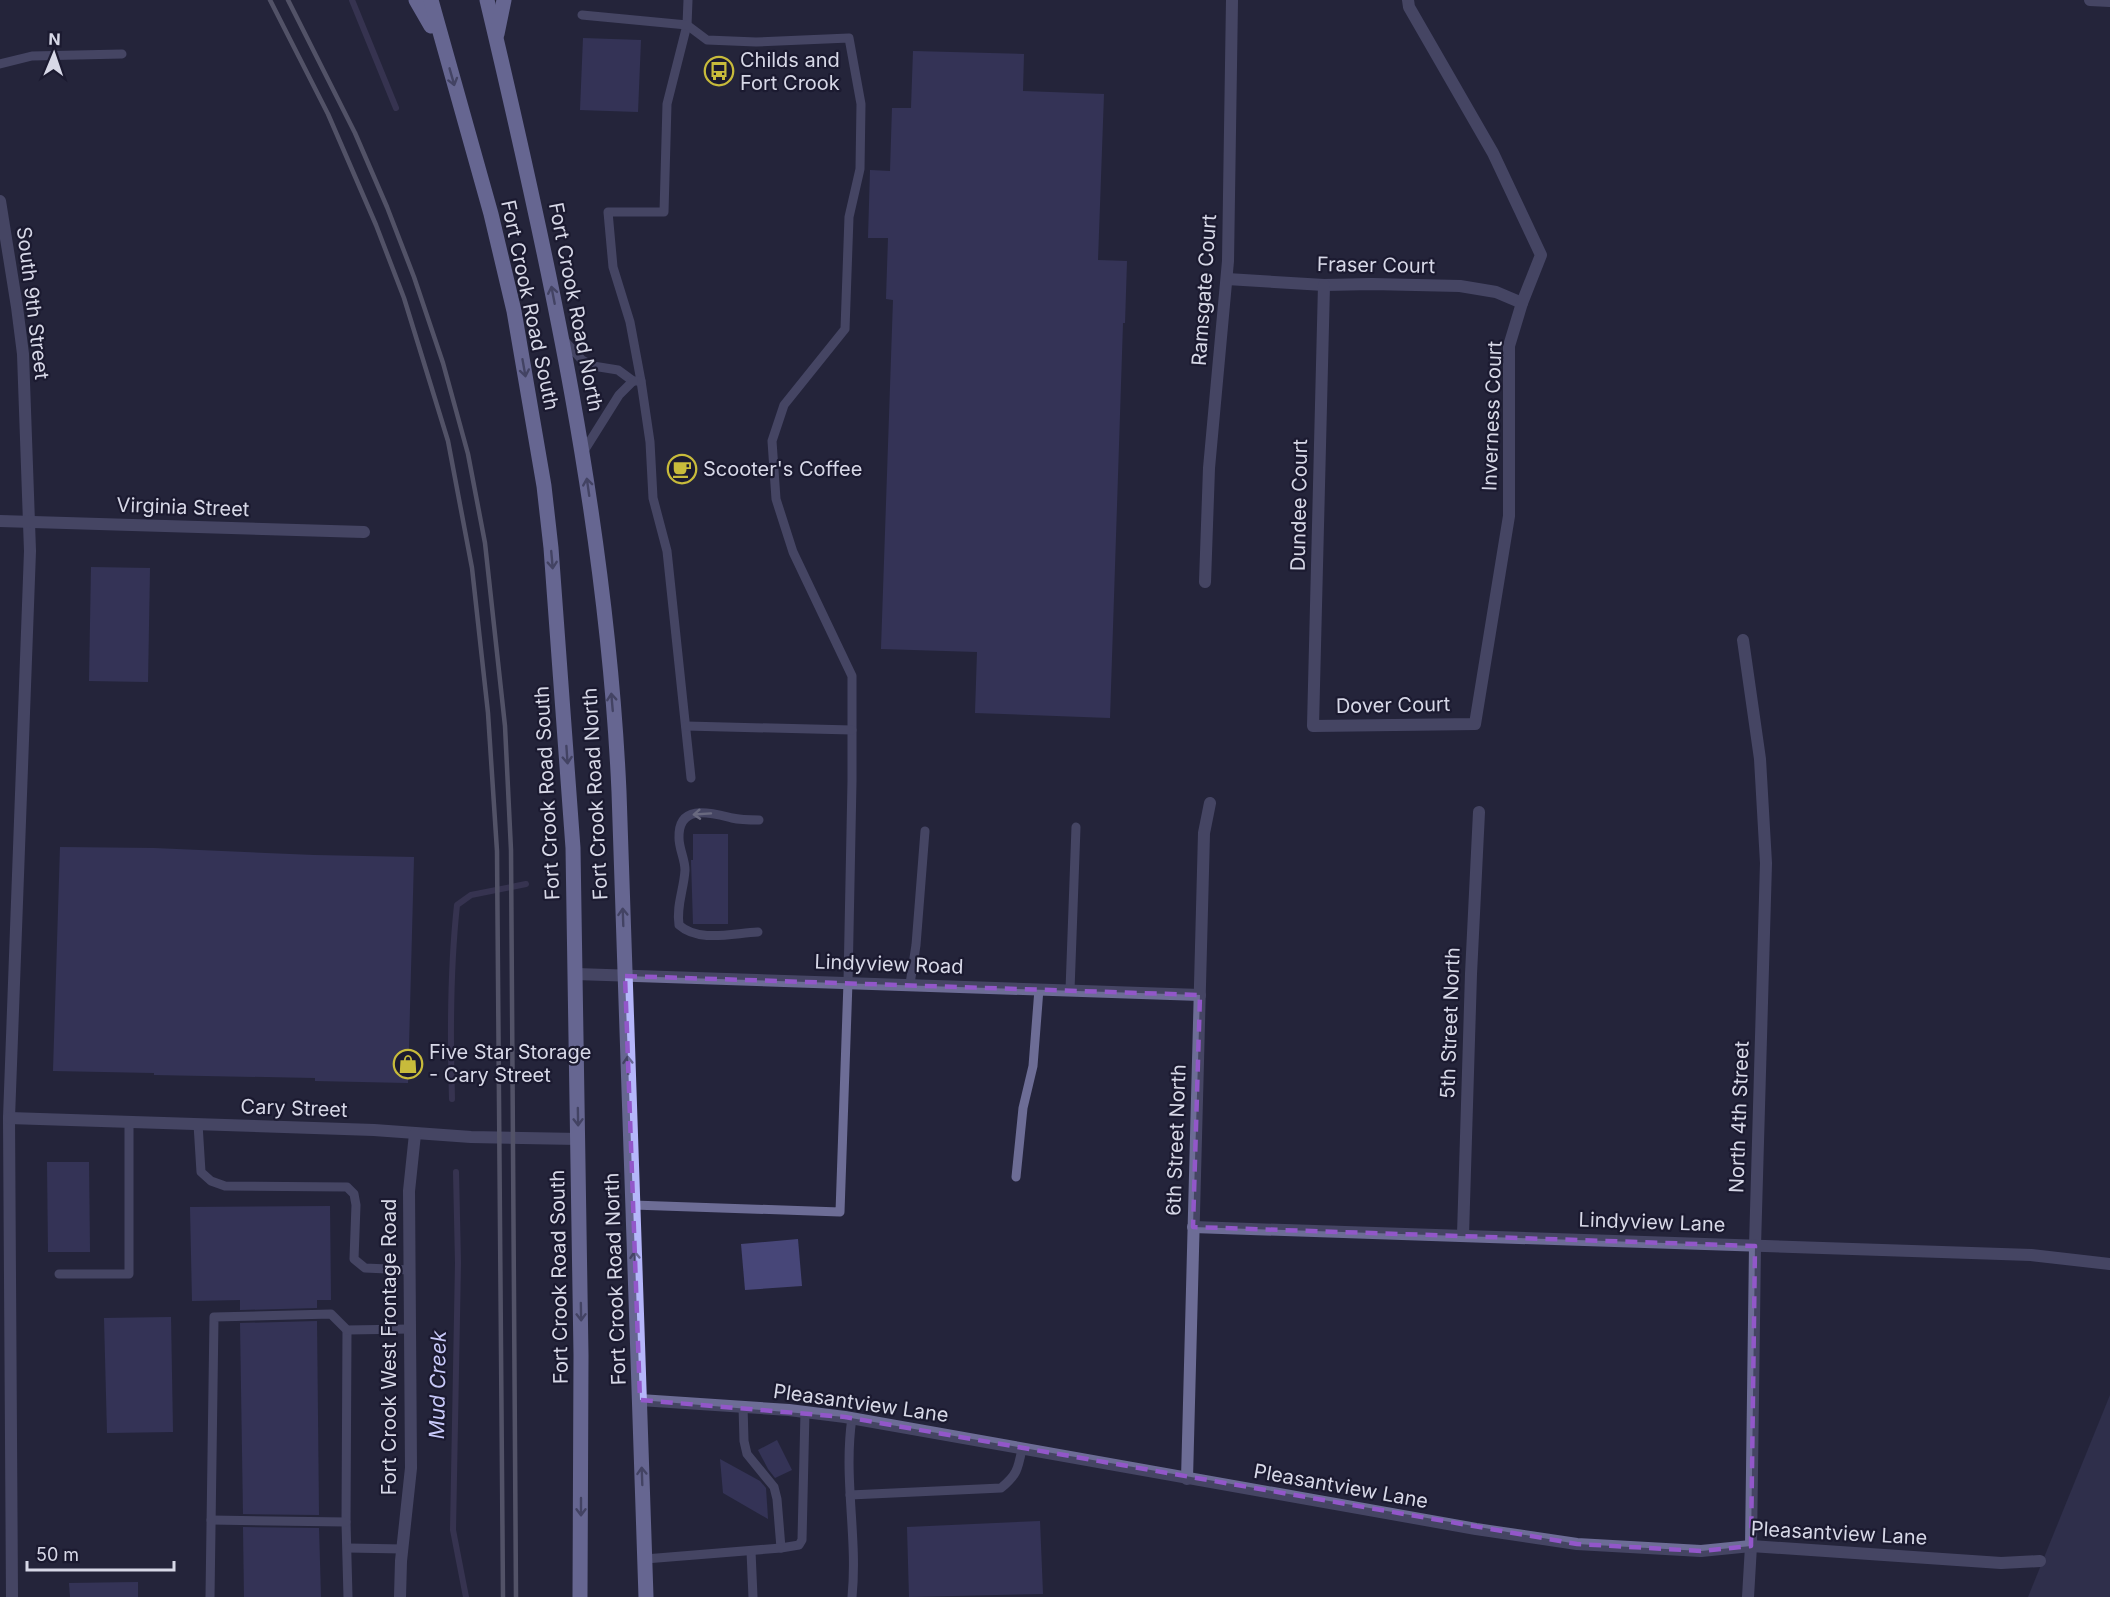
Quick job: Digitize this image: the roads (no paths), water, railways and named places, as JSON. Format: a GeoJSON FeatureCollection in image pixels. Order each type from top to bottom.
{"type":"FeatureCollection","features":[{"type":"Feature","properties":{"kind":"main road"},"geometry":{"type":"LineString","coordinates":[[416,0],[445,51]]}},
{"type":"Feature","properties":{"kind":"main road","name":"Fort Crook Road South"},"geometry":{"type":"LineString","coordinates":[[431,0],[491,214],[514,311],[544,486],[551,548],[573,848],[579,1139],[580,1597]]}},
{"type":"Feature","properties":{"kind":"main road","name":"Fort Crook Road North"},"geometry":{"type":"LineString","coordinates":[[487,0],[526,165],[561,337],[582,454],[601,587],[610,671],[618,784],[646,1597]]}},
{"type":"Feature","properties":{"kind":"main road"},"geometry":{"type":"LineString","coordinates":[[496,40],[504,0]]}},
{"type":"Feature","properties":{"kind":"street","name":"Ramsgate Court"},"geometry":{"type":"LineString","coordinates":[[1205,582],[1209,468],[1227,279],[1232,0]]}},
{"type":"Feature","properties":{"kind":"street","name":"Inverness Court"},"geometry":{"type":"LineString","coordinates":[[1408,0],[1409,7],[1493,153],[1540,255],[1509,346],[1509,516],[1474,724]]}},
{"type":"Feature","properties":{"kind":"street"},"geometry":{"type":"LineString","coordinates":[[2090,0],[2110,1]]}},
{"type":"Feature","properties":{"kind":"street","name":"South 9th Street"},"geometry":{"type":"LineString","coordinates":[[0,201],[22,354],[30,585],[9,1118],[12,1597]]}},
{"type":"Feature","properties":{"kind":"street","name":"Fraser Court"},"geometry":{"type":"LineString","coordinates":[[1227,279],[1324,285],[1460,286],[1496,292],[1522,303]]}},
{"type":"Feature","properties":{"kind":"street","name":"Dundee Court"},"geometry":{"type":"LineString","coordinates":[[1313,726],[1324,285]]}},
{"type":"Feature","properties":{"kind":"street","name":"Virginia Street"},"geometry":{"type":"LineString","coordinates":[[0,521],[364,532]]}},
{"type":"Feature","properties":{"kind":"street","name":"North 4th Street"},"geometry":{"type":"LineString","coordinates":[[1743,640],[1760,759],[1766,863],[1748,1597]]}},
{"type":"Feature","properties":{"kind":"street","name":"Dover Court"},"geometry":{"type":"LineString","coordinates":[[1313,726],[1474,724]]}},
{"type":"Feature","properties":{"kind":"street","name":"6th Street North"},"geometry":{"type":"LineString","coordinates":[[1187,1479],[1204,833],[1210,803]]}},
{"type":"Feature","properties":{"kind":"street","name":"5th Street North"},"geometry":{"type":"LineString","coordinates":[[1463,1235],[1479,812]]}},
{"type":"Feature","properties":{"kind":"street","name":"Lindyview Road"},"geometry":{"type":"LineString","coordinates":[[576,974],[1200,995]]}},
{"type":"Feature","properties":{"kind":"street","name":"Cary Street"},"geometry":{"type":"LineString","coordinates":[[9,1118],[374,1130],[471,1137],[579,1139]]}},
{"type":"Feature","properties":{"kind":"street","name":"Fort Crook West Frontage Road"},"geometry":{"type":"LineString","coordinates":[[400,1597],[411,1468],[409,1191],[415,1134]]}},
{"type":"Feature","properties":{"kind":"street","name":"Lindyview Lane"},"geometry":{"type":"LineString","coordinates":[[1193,1227],[2031,1255],[2110,1264]]}},
{"type":"Feature","properties":{"kind":"street","name":"Pleasantview Lane"},"geometry":{"type":"LineString","coordinates":[[640,1400],[743,1406],[852,1418],[1187,1479],[1476,1529],[1577,1544],[1701,1551],[1751,1546],[2001,1563],[2040,1561]]}},
{"type":"Feature","properties":{"kind":"lane"},"geometry":{"type":"LineString","coordinates":[[688,0],[687,25],[667,104],[664,212],[608,212],[614,267],[630,322],[637,381],[650,442],[653,498],[667,551],[691,778]]}},
{"type":"Feature","properties":{"kind":"lane"},"geometry":{"type":"LineString","coordinates":[[582,15],[687,25],[707,40],[756,42],[849,39],[861,104],[860,169],[849,217],[845,329],[784,405],[772,441],[776,499],[793,552],[852,676],[848,982],[840,1212],[633,1205]]}},
{"type":"Feature","properties":{"kind":"lane"},"geometry":{"type":"LineString","coordinates":[[0,64],[32,56],[122,54]]}},
{"type":"Feature","properties":{"kind":"lane"},"geometry":{"type":"LineString","coordinates":[[561,337],[582,360],[593,366],[618,370],[637,381]]}},
{"type":"Feature","properties":{"kind":"lane"},"geometry":{"type":"LineString","coordinates":[[582,454],[619,395],[637,381]]}},
{"type":"Feature","properties":{"kind":"lane"},"geometry":{"type":"LineString","coordinates":[[686,726],[852,730]]}},
{"type":"Feature","properties":{"kind":"lane"},"geometry":{"type":"LineString","coordinates":[[758,932],[697,934],[686,932],[679,925],[677,914],[685,868],[679,838],[680,827],[684,821],[690,815],[701,811],[734,818],[759,820]]}},
{"type":"Feature","properties":{"kind":"lane"},"geometry":{"type":"LineString","coordinates":[[1070,990],[1076,827]]}},
{"type":"Feature","properties":{"kind":"lane"},"geometry":{"type":"LineString","coordinates":[[910,984],[916,945],[925,831]]}},
{"type":"Feature","properties":{"kind":"lane"},"geometry":{"type":"LineString","coordinates":[[1016,1177],[1023,1107],[1033,1066],[1039,989]]}},
{"type":"Feature","properties":{"kind":"lane"},"geometry":{"type":"LineString","coordinates":[[59,1274],[129,1274],[129,1122]]}},
{"type":"Feature","properties":{"kind":"lane"},"geometry":{"type":"LineString","coordinates":[[198,1124],[201,1172],[211,1182],[225,1186],[347,1187],[354,1194],[356,1205],[354,1259],[365,1268],[410,1270]]}},
{"type":"Feature","properties":{"kind":"lane"},"geometry":{"type":"LineString","coordinates":[[210,1597],[214,1317],[331,1314],[347,1330],[348,1597]]}},
{"type":"Feature","properties":{"kind":"lane"},"geometry":{"type":"LineString","coordinates":[[347,1330],[410,1329]]}},
{"type":"Feature","properties":{"kind":"lane"},"geometry":{"type":"LineString","coordinates":[[743,1406],[744,1440],[747,1454],[774,1487],[781,1548]]}},
{"type":"Feature","properties":{"kind":"lane"},"geometry":{"type":"LineString","coordinates":[[645,1559],[799,1545],[802,1540],[806,1459],[805,1412]]}},
{"type":"Feature","properties":{"kind":"lane"},"geometry":{"type":"LineString","coordinates":[[852,1418],[848,1455],[854,1574],[852,1597]]}},
{"type":"Feature","properties":{"kind":"lane"},"geometry":{"type":"LineString","coordinates":[[850,1495],[1001,1488],[1013,1478],[1018,1469],[1022,1449]]}},
{"type":"Feature","properties":{"kind":"lane"},"geometry":{"type":"LineString","coordinates":[[211,1520],[346,1522]]}},
{"type":"Feature","properties":{"kind":"lane"},"geometry":{"type":"LineString","coordinates":[[348,1548],[403,1549]]}},
{"type":"Feature","properties":{"kind":"lane"},"geometry":{"type":"LineString","coordinates":[[751,1551],[753,1597]]}},
{"type":"Feature","properties":{"kind":"waterway","name":"Mud Creek"},"geometry":{"type":"LineString","coordinates":[[352,0],[396,108]]}},
{"type":"Feature","properties":{"kind":"waterway","name":"Mud Creek"},"geometry":{"type":"LineString","coordinates":[[452,1099],[451,1002],[457,905],[471,895],[526,884]]}},
{"type":"Feature","properties":{"kind":"waterway","name":"Mud Creek"},"geometry":{"type":"LineString","coordinates":[[456,1172],[458,1263],[453,1530],[466,1597]]}},
{"type":"Feature","properties":{"kind":"railway"},"geometry":{"type":"LineString","coordinates":[[270,0],[328,114],[376,225],[404,298],[448,441],[472,568],[488,713],[497,851],[503,1597]]}},
{"type":"Feature","properties":{"kind":"railway"},"geometry":{"type":"LineString","coordinates":[[288,0],[355,133],[414,277],[443,363],[468,454],[485,543],[505,726],[511,850],[516,1597]]}},
{"type":"Feature","properties":{"kind":"place","name":"Childs and Fort Crook"},"geometry":{"type":"Point","coordinates":[719,71]}},
{"type":"Feature","properties":{"kind":"place","name":"Scooter's Coffee"},"geometry":{"type":"Point","coordinates":[682,469]}},
{"type":"Feature","properties":{"kind":"place","name":"Five Star Storage - Cary Street"},"geometry":{"type":"Point","coordinates":[408,1064]}}]}
